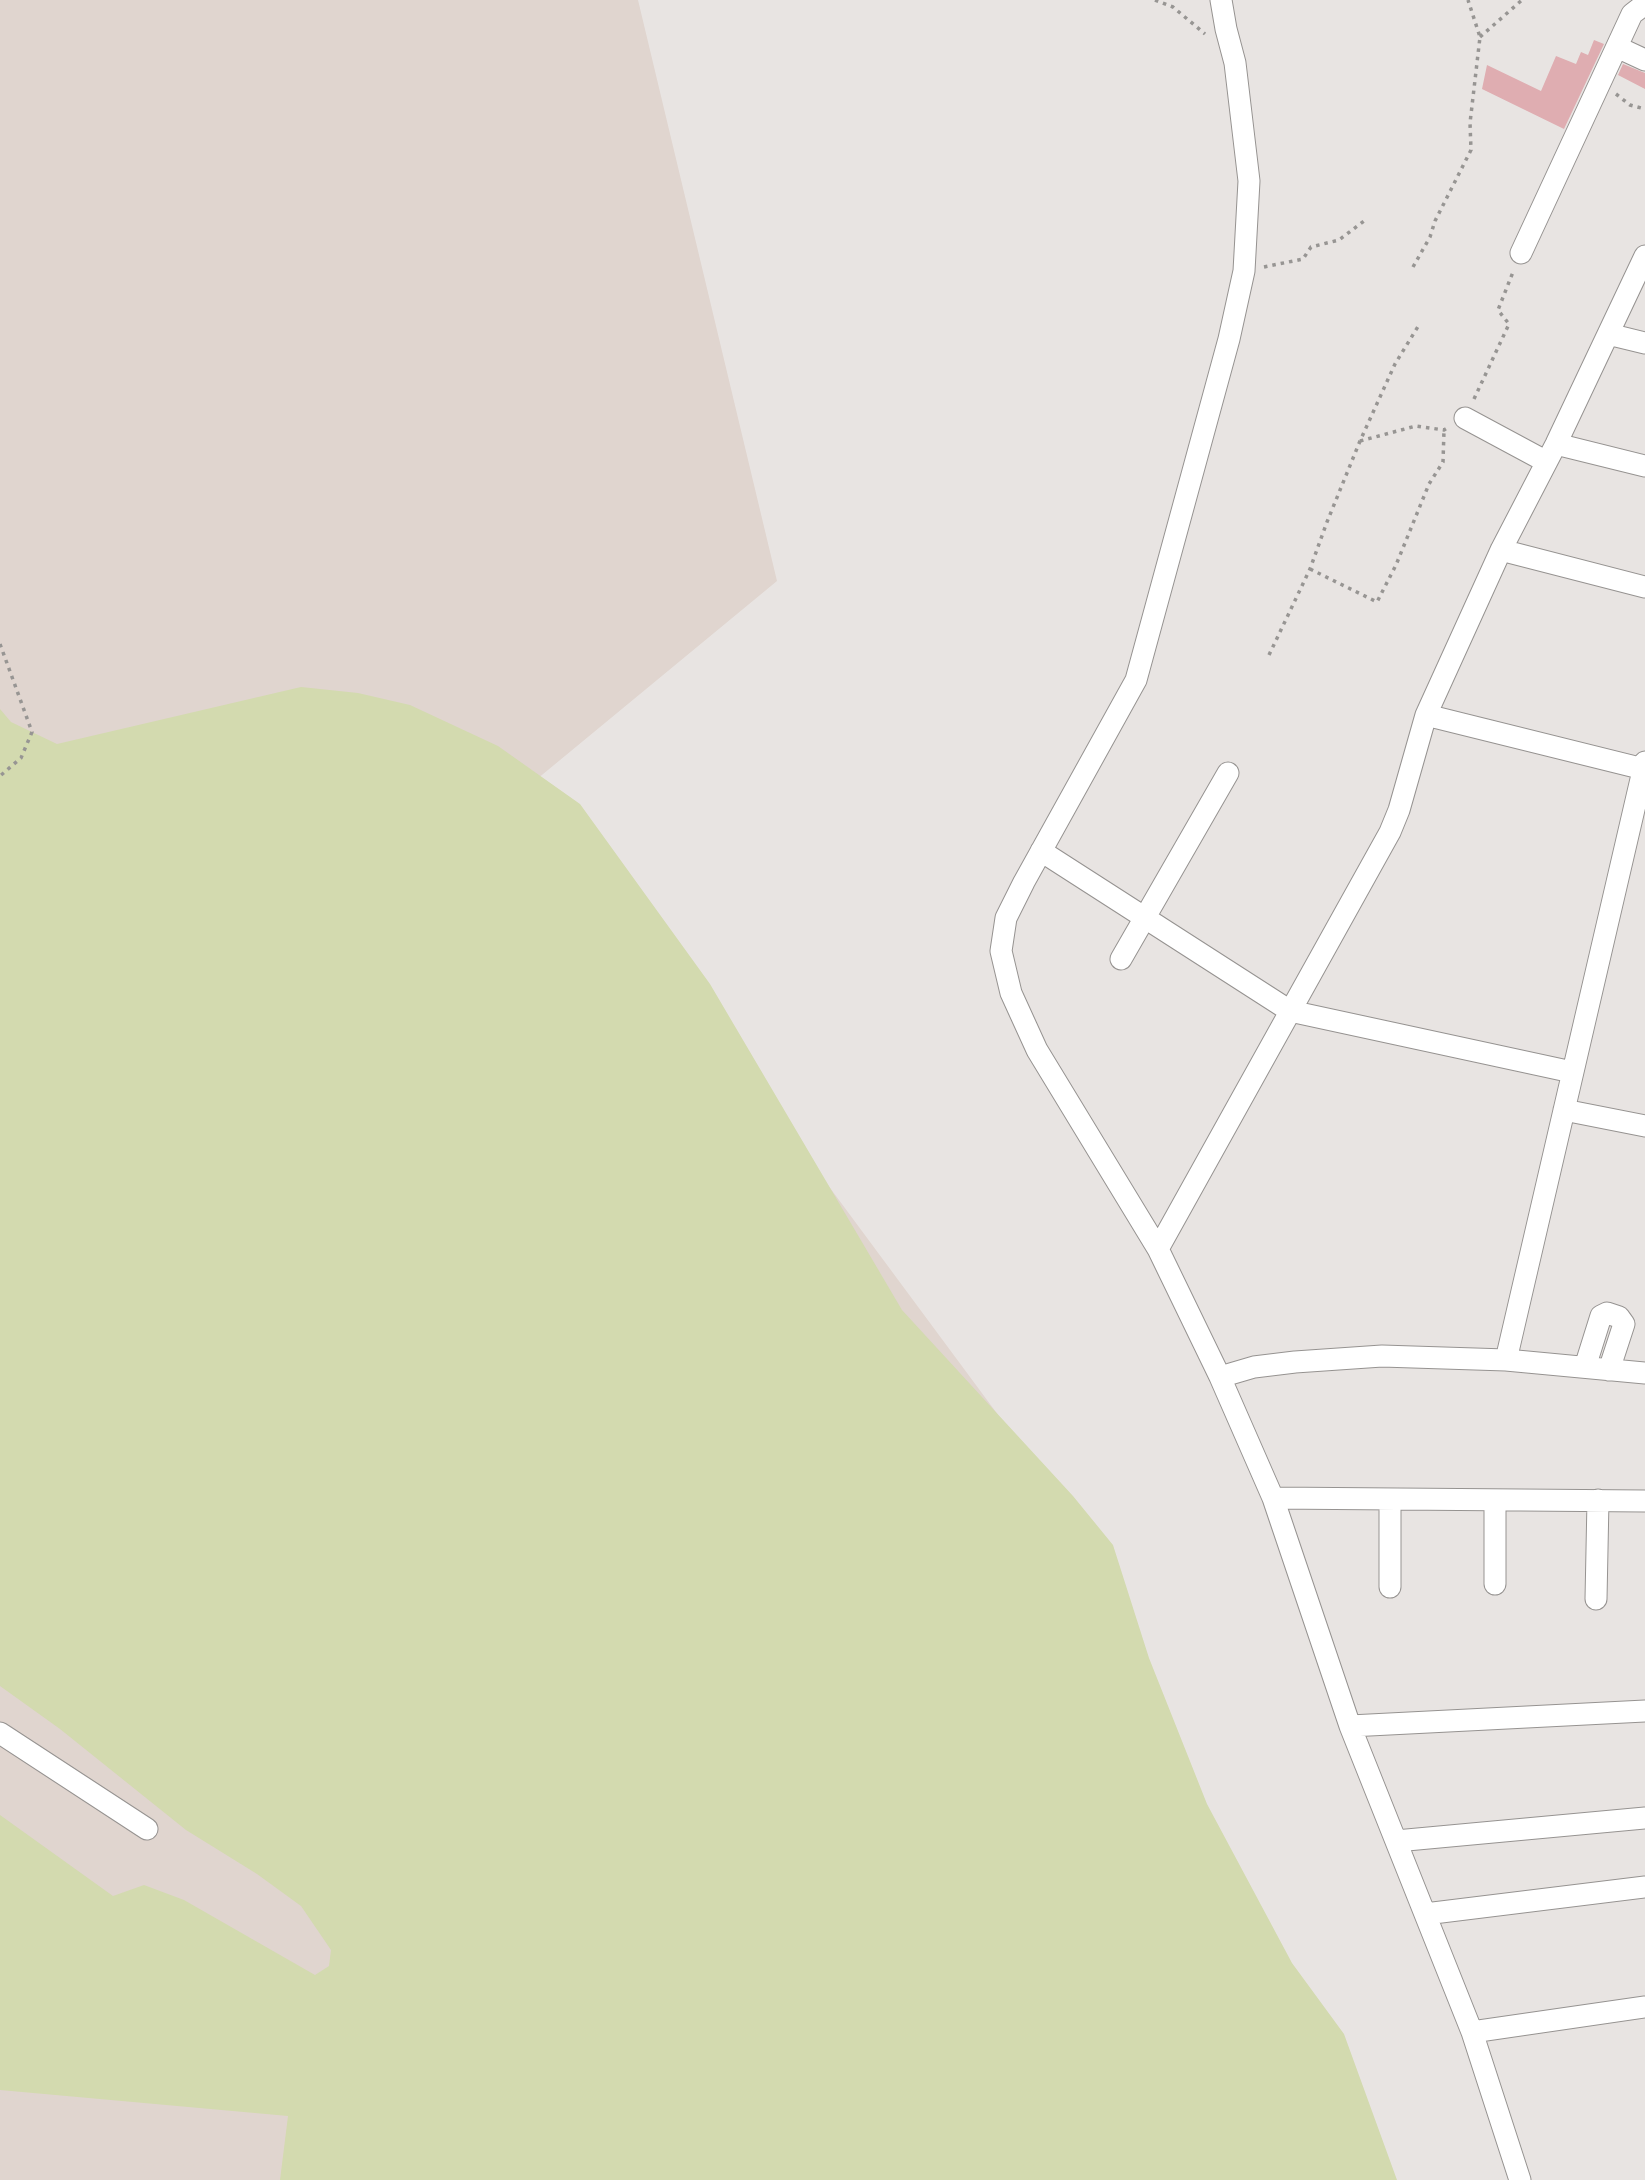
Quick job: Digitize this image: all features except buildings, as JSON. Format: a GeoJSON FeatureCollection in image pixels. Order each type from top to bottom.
{"type":"FeatureCollection","features":[{"type":"Feature","properties":{"kind":"street"},"geometry":{"type":"LineString","coordinates":[[1221,0],[1235,63],[1249,181],[1244,271],[1230,339],[1136,680],[1006,918],[1001,951],[1011,993],[1037,1049],[1158,1249],[1220,1377],[1273,1498],[1350,1726],[1472,2032],[1520,2180]]}},
{"type":"Feature","properties":{"kind":"street"},"geometry":{"type":"LineString","coordinates":[[1521,253],[1632,14],[1645,4]]}},
{"type":"Feature","properties":{"kind":"street"},"geometry":{"type":"LineString","coordinates":[[1617,47],[1645,60]]}},
{"type":"Feature","properties":{"kind":"street"},"geometry":{"type":"LineString","coordinates":[[1158,1249],[1390,832],[1399,810],[1426,715],[1501,550],[1645,256]]}},
{"type":"Feature","properties":{"kind":"street"},"geometry":{"type":"LineString","coordinates":[[1608,334],[1645,343]]}},
{"type":"Feature","properties":{"kind":"street"},"geometry":{"type":"LineString","coordinates":[[1465,418],[1550,453],[1645,466]]}},
{"type":"Feature","properties":{"kind":"street"},"geometry":{"type":"LineString","coordinates":[[1501,550],[1645,587]]}},
{"type":"Feature","properties":{"kind":"street"},"geometry":{"type":"LineString","coordinates":[[1426,715],[1643,776],[1506,1360]]}},
{"type":"Feature","properties":{"kind":"street"},"geometry":{"type":"LineString","coordinates":[[1121,959],[1228,773]]}},
{"type":"Feature","properties":{"kind":"street"},"geometry":{"type":"LineString","coordinates":[[1041,851],[1290,1011],[1572,1072]]}},
{"type":"Feature","properties":{"kind":"street"},"geometry":{"type":"LineString","coordinates":[[1564,1110],[1645,1126]]}},
{"type":"Feature","properties":{"kind":"street"},"geometry":{"type":"LineString","coordinates":[[1585,1367],[1601,1316],[1607,1313],[1619,1317],[1624,1324],[1609,1370]]}},
{"type":"Feature","properties":{"kind":"street"},"geometry":{"type":"LineString","coordinates":[[1220,1377],[1254,1367],[1382,1356],[1506,1360],[1645,1373]]}},
{"type":"Feature","properties":{"kind":"street"},"geometry":{"type":"LineString","coordinates":[[1273,1498],[1645,1501]]}},
{"type":"Feature","properties":{"kind":"street"},"geometry":{"type":"LineString","coordinates":[[1390,1499],[1390,1587]]}},
{"type":"Feature","properties":{"kind":"street"},"geometry":{"type":"LineString","coordinates":[[1495,1500],[1495,1584]]}},
{"type":"Feature","properties":{"kind":"street"},"geometry":{"type":"LineString","coordinates":[[1596,1599],[1598,1500]]}},
{"type":"Feature","properties":{"kind":"street"},"geometry":{"type":"LineString","coordinates":[[1350,1726],[1645,1712]]}},
{"type":"Feature","properties":{"kind":"street"},"geometry":{"type":"LineString","coordinates":[[0,1733],[148,1829]]}},
{"type":"Feature","properties":{"kind":"street"},"geometry":{"type":"LineString","coordinates":[[1396,1841],[1645,1818]]}},
{"type":"Feature","properties":{"kind":"street"},"geometry":{"type":"LineString","coordinates":[[1425,1914],[1645,1886]]}},
{"type":"Feature","properties":{"kind":"street"},"geometry":{"type":"LineString","coordinates":[[1472,2032],[1645,2007]]}},
{"type":"Feature","properties":{"kind":"path"},"geometry":{"type":"LineString","coordinates":[[1413,267],[1471,150],[1470,123],[1480,37],[1468,0]]}},
{"type":"Feature","properties":{"kind":"path"},"geometry":{"type":"LineString","coordinates":[[1480,37],[1522,0]]}},
{"type":"Feature","properties":{"kind":"path"},"geometry":{"type":"LineString","coordinates":[[1600,82],[1630,105],[1645,109]]}},
{"type":"Feature","properties":{"kind":"path"},"geometry":{"type":"LineString","coordinates":[[1244,271],[1303,259],[1311,247],[1339,240],[1364,221]]}},
{"type":"Feature","properties":{"kind":"path"},"geometry":{"type":"LineString","coordinates":[[1360,442],[1416,426],[1444,430],[1465,418],[1509,324],[1498,310],[1521,253]]}},
{"type":"Feature","properties":{"kind":"path"},"geometry":{"type":"LineString","coordinates":[[1269,655],[1310,569],[1360,442],[1395,364],[1419,326]]}},
{"type":"Feature","properties":{"kind":"path"},"geometry":{"type":"LineString","coordinates":[[1310,569],[1377,602],[1396,565],[1429,484],[1443,462],[1444,430]]}},
{"type":"Feature","properties":{"kind":"path"},"geometry":{"type":"LineString","coordinates":[[0,644],[32,732],[21,758],[0,776]]}},
{"type":"Feature","properties":{"kind":"shaded area"},"geometry":{"type":"Polygon","coordinates":[[[0,0],[638,0],[777,581],[531,784],[1124,1585],[1227,2180],[0,2180],[0,0]]]}},
{"type":"Feature","properties":{"kind":"green space"},"geometry":{"type":"Polygon","coordinates":[[[301,687],[358,693],[410,705],[498,746],[580,804],[710,984],[902,1310],[1073,1496],[1113,1545],[1149,1658],[1207,1804],[1292,1963],[1344,2034],[1397,2180],[280,2180],[288,2116],[0,2090],[0,1815],[113,1896],[144,1885],[184,1900],[315,1975],[329,1966],[331,1950],[301,1906],[257,1874],[186,1830],[60,1729],[0,1686],[0,709],[11,722],[57,744],[301,687]]]}}]}
